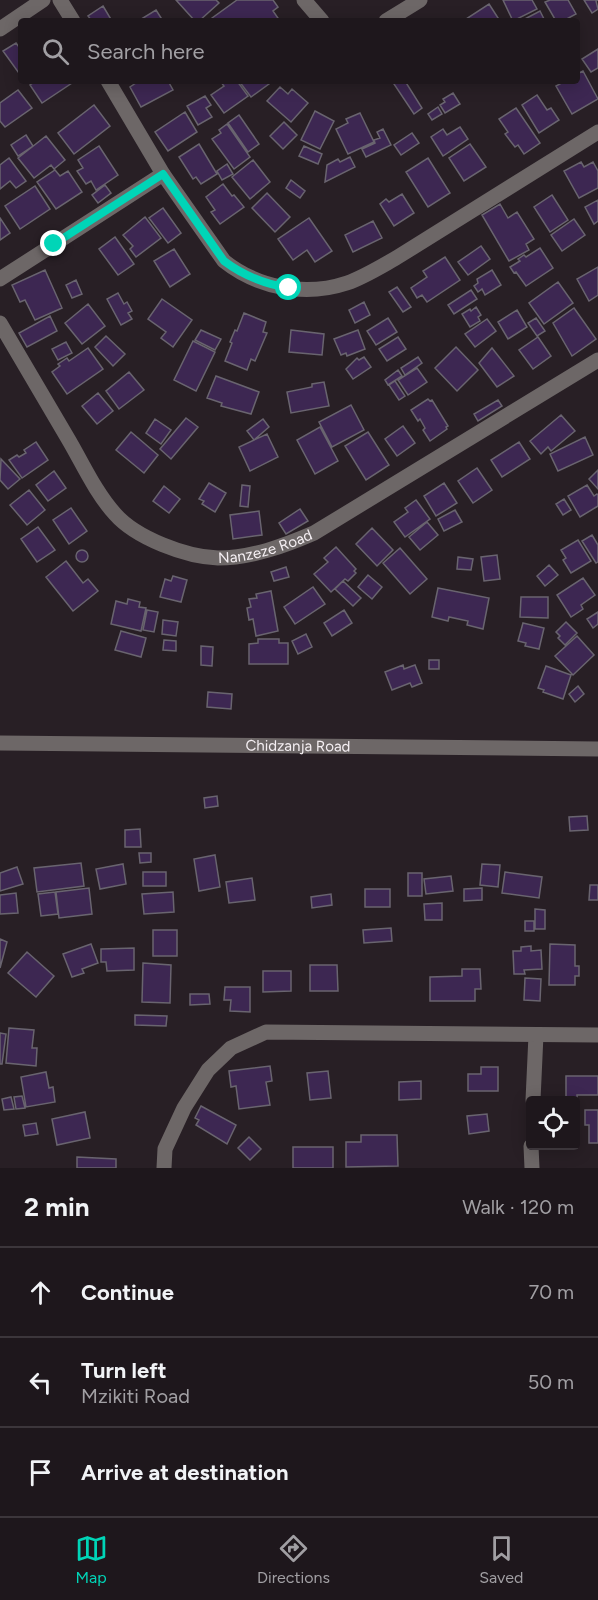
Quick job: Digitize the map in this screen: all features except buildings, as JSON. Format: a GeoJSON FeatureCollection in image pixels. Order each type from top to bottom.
{"type":"FeatureCollection","features":[{"type":"Feature","properties":{"kind":"street"},"geometry":{"type":"LineString","coordinates":[[0,29],[43,0]]}},
{"type":"Feature","properties":{"kind":"street"},"geometry":{"type":"LineString","coordinates":[[60,0],[71,18]]}},
{"type":"Feature","properties":{"kind":"street"},"geometry":{"type":"LineString","coordinates":[[304,0],[319,18]]}},
{"type":"Feature","properties":{"kind":"street"},"geometry":{"type":"LineString","coordinates":[[390,18],[410,3]]}},
{"type":"Feature","properties":{"kind":"street"},"geometry":{"type":"LineString","coordinates":[[110,84],[163,174],[224,261],[237,271],[271,285],[289,288],[323,288],[346,283],[396,258],[598,132]]}},
{"type":"Feature","properties":{"kind":"street"},"geometry":{"type":"LineString","coordinates":[[0,279],[163,174]]}},
{"type":"Feature","properties":{"kind":"street","name":"Nanzeze Road"},"geometry":{"type":"LineString","coordinates":[[0,323],[94,483],[115,514],[136,532],[155,542],[177,550],[217,558],[277,548],[314,533],[598,360]]}},
{"type":"Feature","properties":{"kind":"street","name":"Chidzanja Road"},"geometry":{"type":"LineString","coordinates":[[0,743],[598,749]]}},
{"type":"Feature","properties":{"kind":"street"},"geometry":{"type":"LineString","coordinates":[[164,1168],[165,1149],[184,1108],[208,1070],[231,1048],[266,1032],[598,1035]]}},
{"type":"Feature","properties":{"kind":"street"},"geometry":{"type":"LineString","coordinates":[[533,1096],[536,1035]]}},
{"type":"Feature","properties":{"kind":"street"},"geometry":{"type":"LineString","coordinates":[[531,1150],[532,1168]]}},
{"type":"Feature","properties":{"kind":"route"},"geometry":{"type":"LineString","coordinates":[[54,244],[163,174],[224,261],[251,278],[289,288]]}}]}
